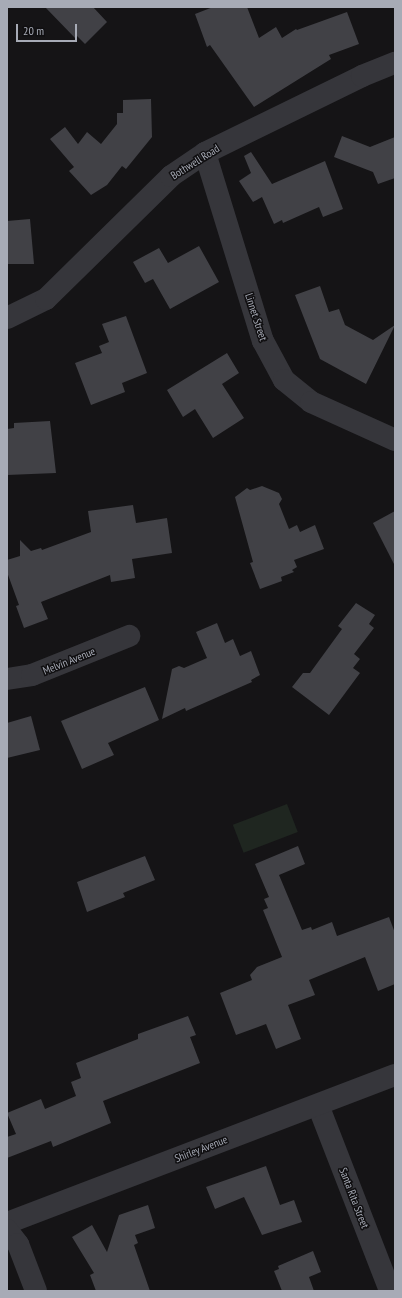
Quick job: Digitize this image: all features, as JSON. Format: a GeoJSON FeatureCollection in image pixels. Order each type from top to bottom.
{"type":"FeatureCollection","features":[{"type":"Feature","properties":{"kind":"street","name":"Bothwell Road"},"geometry":{"type":"LineString","coordinates":[[7,318],[46,299],[170,176],[205,153],[362,76],[395,63]]}},
{"type":"Feature","properties":{"kind":"street","name":"Linnet Street"},"geometry":{"type":"LineString","coordinates":[[205,153],[263,341],[284,380],[311,402],[395,440]]}},
{"type":"Feature","properties":{"kind":"street","name":"Melvin Avenue"},"geometry":{"type":"LineString","coordinates":[[7,679],[32,675],[128,636]]}},
{"type":"Feature","properties":{"kind":"street","name":"Shirley Avenue"},"geometry":{"type":"LineString","coordinates":[[7,1223],[395,1075]]}},
{"type":"Feature","properties":{"kind":"street","name":"Santa Rita Street"},"geometry":{"type":"LineString","coordinates":[[318,1105],[390,1291]]}},
{"type":"Feature","properties":{"kind":"street"},"geometry":{"type":"LineString","coordinates":[[7,1230],[18,1244],[36,1291]]}},
{"type":"Feature","properties":{"kind":"shaded area"},"geometry":{"type":"Polygon","coordinates":[[[287,804],[298,832],[244,853],[233,825],[287,804]]]}},
{"type":"Feature","properties":{"kind":"building"},"geometry":{"type":"Polygon","coordinates":[[[45,7],[93,7],[107,22],[85,44],[77,36],[75,38],[45,7]]]}},
{"type":"Feature","properties":{"kind":"building"},"geometry":{"type":"Polygon","coordinates":[[[213,7],[247,7],[259,38],[276,27],[282,38],[296,29],[297,30],[347,12],[359,44],[329,55],[331,59],[254,107],[210,45],[207,47],[195,14],[213,7]]]}},
{"type":"Feature","properties":{"kind":"building"},"geometry":{"type":"Polygon","coordinates":[[[151,99],[152,137],[126,169],[122,166],[107,185],[91,195],[69,171],[74,167],[50,139],[65,127],[78,144],[87,132],[101,144],[117,124],[117,113],[123,113],[123,100],[151,99]]]}},
{"type":"Feature","properties":{"kind":"building"},"geometry":{"type":"Polygon","coordinates":[[[342,136],[370,147],[395,137],[395,178],[378,184],[373,172],[334,157],[342,136]]]}},
{"type":"Feature","properties":{"kind":"building"},"geometry":{"type":"Polygon","coordinates":[[[251,152],[272,184],[325,161],[343,209],[323,217],[319,207],[283,223],[282,220],[274,224],[262,197],[253,202],[239,181],[251,173],[244,156],[251,152]]]}},
{"type":"Feature","properties":{"kind":"building"},"geometry":{"type":"Polygon","coordinates":[[[30,219],[34,264],[7,264],[7,221],[30,219]]]}},
{"type":"Feature","properties":{"kind":"building"},"geometry":{"type":"Polygon","coordinates":[[[199,246],[219,282],[170,309],[153,279],[145,283],[133,262],[159,248],[168,263],[199,246]]]}},
{"type":"Feature","properties":{"kind":"building"},"geometry":{"type":"Polygon","coordinates":[[[320,286],[329,312],[339,309],[345,325],[373,340],[395,325],[366,384],[320,359],[295,295],[320,286]]]}},
{"type":"Feature","properties":{"kind":"building"},"geometry":{"type":"Polygon","coordinates":[[[126,316],[147,373],[122,383],[125,392],[91,405],[75,363],[102,353],[99,346],[109,342],[102,324],[126,316]]]}},
{"type":"Feature","properties":{"kind":"building"},"geometry":{"type":"Polygon","coordinates":[[[227,353],[239,373],[222,384],[244,418],[213,438],[195,409],[183,417],[167,390],[227,353]]]}},
{"type":"Feature","properties":{"kind":"building"},"geometry":{"type":"Polygon","coordinates":[[[50,421],[56,473],[7,475],[7,429],[14,428],[14,423],[50,421]]]}},
{"type":"Feature","properties":{"kind":"building"},"geometry":{"type":"Polygon","coordinates":[[[262,486],[279,493],[282,499],[279,504],[289,529],[297,525],[300,532],[315,525],[324,549],[294,560],[297,567],[292,570],[294,572],[281,577],[282,581],[260,589],[250,563],[253,562],[235,497],[247,488],[250,490],[262,486]]]}},
{"type":"Feature","properties":{"kind":"building"},"geometry":{"type":"Polygon","coordinates":[[[133,505],[136,523],[167,518],[172,553],[132,559],[135,578],[111,582],[110,575],[41,602],[48,619],[24,628],[16,606],[19,605],[7,572],[7,560],[20,556],[20,540],[31,551],[41,548],[42,550],[91,532],[88,511],[133,505]]]}},
{"type":"Feature","properties":{"kind":"building"},"geometry":{"type":"Polygon","coordinates":[[[395,511],[395,566],[373,523],[395,511]]]}},
{"type":"Feature","properties":{"kind":"building"},"geometry":{"type":"Polygon","coordinates":[[[356,603],[375,615],[369,624],[374,628],[354,654],[360,659],[353,668],[360,673],[329,715],[292,687],[303,673],[310,673],[342,629],[338,626],[356,603]]]}},
{"type":"Feature","properties":{"kind":"building"},"geometry":{"type":"Polygon","coordinates":[[[217,623],[225,643],[233,639],[240,656],[251,651],[260,675],[251,680],[252,682],[186,711],[185,708],[162,719],[172,669],[179,666],[184,668],[207,658],[196,632],[217,623]]]}},
{"type":"Feature","properties":{"kind":"building"},"geometry":{"type":"Polygon","coordinates":[[[145,687],[159,720],[108,743],[114,755],[82,769],[61,721],[145,687]]]}},
{"type":"Feature","properties":{"kind":"building"},"geometry":{"type":"Polygon","coordinates":[[[31,716],[40,750],[7,758],[7,723],[31,716]]]}},
{"type":"Feature","properties":{"kind":"building"},"geometry":{"type":"Polygon","coordinates":[[[298,846],[305,864],[279,875],[302,930],[311,927],[312,930],[332,922],[337,936],[389,917],[395,933],[395,984],[378,991],[365,957],[309,980],[315,995],[288,1005],[301,1039],[276,1049],[266,1024],[236,1035],[220,993],[252,980],[250,975],[257,967],[282,957],[263,910],[268,908],[264,899],[269,897],[255,864],[298,846]]]}},
{"type":"Feature","properties":{"kind":"building"},"geometry":{"type":"Polygon","coordinates":[[[145,856],[155,880],[123,893],[125,897],[87,912],[77,882],[145,856]]]}},
{"type":"Feature","properties":{"kind":"building"},"geometry":{"type":"Polygon","coordinates":[[[188,1016],[196,1035],[190,1037],[200,1063],[103,1101],[111,1123],[53,1147],[51,1141],[7,1158],[7,1137],[16,1134],[7,1113],[41,1099],[45,1109],[76,1096],[71,1082],[81,1078],[76,1063],[138,1039],[138,1034],[188,1016]]]}},
{"type":"Feature","properties":{"kind":"building"},"geometry":{"type":"Polygon","coordinates":[[[266,1166],[280,1205],[294,1200],[302,1222],[262,1235],[244,1197],[215,1209],[206,1187],[266,1166]]]}},
{"type":"Feature","properties":{"kind":"building"},"geometry":{"type":"Polygon","coordinates":[[[148,1205],[155,1228],[135,1235],[138,1243],[134,1245],[150,1291],[96,1291],[90,1275],[94,1273],[72,1237],[92,1225],[107,1252],[119,1215],[148,1205]]]}},
{"type":"Feature","properties":{"kind":"building"},"geometry":{"type":"Polygon","coordinates":[[[313,1251],[321,1272],[309,1277],[314,1291],[282,1291],[274,1271],[279,1269],[278,1266],[313,1251]]]}}]}
